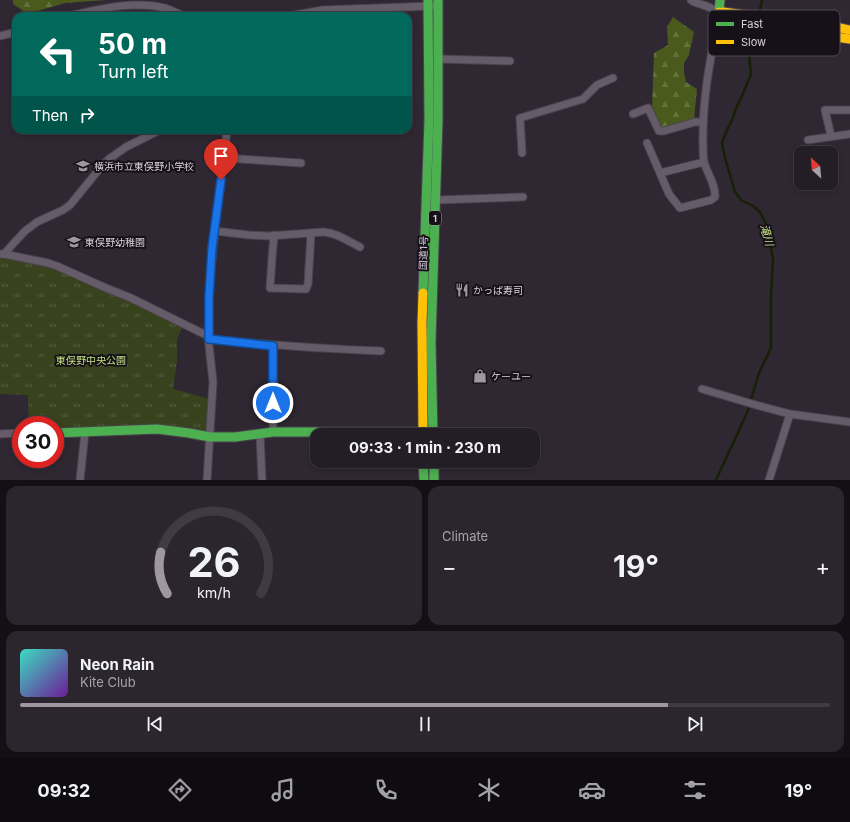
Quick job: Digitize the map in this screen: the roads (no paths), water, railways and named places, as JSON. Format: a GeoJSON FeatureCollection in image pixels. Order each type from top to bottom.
{"type":"FeatureCollection","features":[{"type":"Feature","properties":{"kind":"main road"},"geometry":{"type":"LineString","coordinates":[[719,10],[720,0]]}},
{"type":"Feature","properties":{"kind":"main road","name":"国道1号"},"geometry":{"type":"LineString","coordinates":[[433,3],[438,59],[438,120],[431,342],[433,428]]}},
{"type":"Feature","properties":{"kind":"main road","name":"国道1号"},"geometry":{"type":"LineString","coordinates":[[423,428],[422,323],[433,3]]}},
{"type":"Feature","properties":{"kind":"main road"},"geometry":{"type":"LineString","coordinates":[[840,28],[850,30]]}},
{"type":"Feature","properties":{"kind":"main road"},"geometry":{"type":"LineString","coordinates":[[840,38],[850,39]]}},
{"type":"Feature","properties":{"kind":"main road"},"geometry":{"type":"LineString","coordinates":[[64,432],[157,429],[210,437],[235,437],[273,432],[310,432]]}},
{"type":"Feature","properties":{"kind":"main road"},"geometry":{"type":"LineString","coordinates":[[423,468],[424,480]]}},
{"type":"Feature","properties":{"kind":"main road"},"geometry":{"type":"LineString","coordinates":[[434,468],[434,480]]}},
{"type":"Feature","properties":{"kind":"street"},"geometry":{"type":"LineString","coordinates":[[691,0],[692,2],[714,10]]}},
{"type":"Feature","properties":{"kind":"street"},"geometry":{"type":"LineString","coordinates":[[334,12],[433,3]]}},
{"type":"Feature","properties":{"kind":"street"},"geometry":{"type":"LineString","coordinates":[[87,12],[109,7],[138,5],[164,8],[174,12]]}},
{"type":"Feature","properties":{"kind":"street"},"geometry":{"type":"LineString","coordinates":[[0,36],[12,33]]}},
{"type":"Feature","properties":{"kind":"street"},"geometry":{"type":"LineString","coordinates":[[647,143],[669,194],[680,208],[711,200],[715,197],[716,194],[704,162],[703,144],[706,86],[711,56]]}},
{"type":"Feature","properties":{"kind":"street"},"geometry":{"type":"LineString","coordinates":[[438,59],[510,61]]}},
{"type":"Feature","properties":{"kind":"street"},"geometry":{"type":"LineString","coordinates":[[522,153],[520,118],[583,99],[597,85],[613,78]]}},
{"type":"Feature","properties":{"kind":"street"},"geometry":{"type":"LineString","coordinates":[[633,114],[648,108],[659,131],[664,131],[695,122],[703,122]]}},
{"type":"Feature","properties":{"kind":"street"},"geometry":{"type":"LineString","coordinates":[[831,136],[824,110],[850,110]]}},
{"type":"Feature","properties":{"kind":"street"},"geometry":{"type":"LineString","coordinates":[[2,254],[37,222],[63,210],[70,205],[109,159],[126,147],[152,134]]}},
{"type":"Feature","properties":{"kind":"street"},"geometry":{"type":"LineString","coordinates":[[207,480],[213,382],[209,338],[209,297],[212,248],[227,134]]}},
{"type":"Feature","properties":{"kind":"street"},"geometry":{"type":"LineString","coordinates":[[808,140],[850,134]]}},
{"type":"Feature","properties":{"kind":"street"},"geometry":{"type":"LineString","coordinates":[[224,158],[302,163]]}},
{"type":"Feature","properties":{"kind":"street"},"geometry":{"type":"LineString","coordinates":[[660,173],[704,162]]}},
{"type":"Feature","properties":{"kind":"street"},"geometry":{"type":"LineString","coordinates":[[436,200],[523,197]]}},
{"type":"Feature","properties":{"kind":"street"},"geometry":{"type":"LineString","coordinates":[[215,231],[249,235],[324,232],[335,234],[360,247]]}},
{"type":"Feature","properties":{"kind":"street"},"geometry":{"type":"LineString","coordinates":[[274,235],[270,288],[306,289],[308,284],[311,233]]}},
{"type":"Feature","properties":{"kind":"street"},"geometry":{"type":"LineString","coordinates":[[2,254],[57,266],[131,298],[209,338],[273,346],[381,352]]}},
{"type":"Feature","properties":{"kind":"street"},"geometry":{"type":"LineString","coordinates":[[273,346],[273,432]]}},
{"type":"Feature","properties":{"kind":"street"},"geometry":{"type":"LineString","coordinates":[[702,389],[790,414],[850,422]]}},
{"type":"Feature","properties":{"kind":"street"},"geometry":{"type":"LineString","coordinates":[[769,480],[790,414]]}},
{"type":"Feature","properties":{"kind":"street"},"geometry":{"type":"LineString","coordinates":[[80,480],[85,432]]}},
{"type":"Feature","properties":{"kind":"street"},"geometry":{"type":"LineString","coordinates":[[0,434],[12,433]]}},
{"type":"Feature","properties":{"kind":"street"},"geometry":{"type":"LineString","coordinates":[[260,434],[262,480]]}},
{"type":"Feature","properties":{"kind":"waterway","name":"滝川"},"geometry":{"type":"LineString","coordinates":[[760,10],[762,0]]}},
{"type":"Feature","properties":{"kind":"waterway","name":"滝川"},"geometry":{"type":"LineString","coordinates":[[736,108],[751,74],[749,56]]}},
{"type":"Feature","properties":{"kind":"waterway","name":"滝川"},"geometry":{"type":"LineString","coordinates":[[716,480],[747,413],[759,373],[771,348],[773,259],[766,224],[760,212],[753,206],[741,200],[735,192],[722,143],[736,108]]}},
{"type":"Feature","properties":{"kind":"place","name":"横浜市立東俣野小学校"},"geometry":{"type":"Point","coordinates":[83,166]}},
{"type":"Feature","properties":{"kind":"place","name":"東俣野幼稚園"},"geometry":{"type":"Point","coordinates":[74,242]}},
{"type":"Feature","properties":{"kind":"place","name":"かっぱ寿司"},"geometry":{"type":"Point","coordinates":[462,290]}},
{"type":"Feature","properties":{"kind":"place","name":"ケーユー"},"geometry":{"type":"Point","coordinates":[480,376]}},
{"type":"Feature","properties":{"kind":"park label","name":"東俣野中央公園"},"geometry":{"type":"Point","coordinates":[91,360]}}]}
